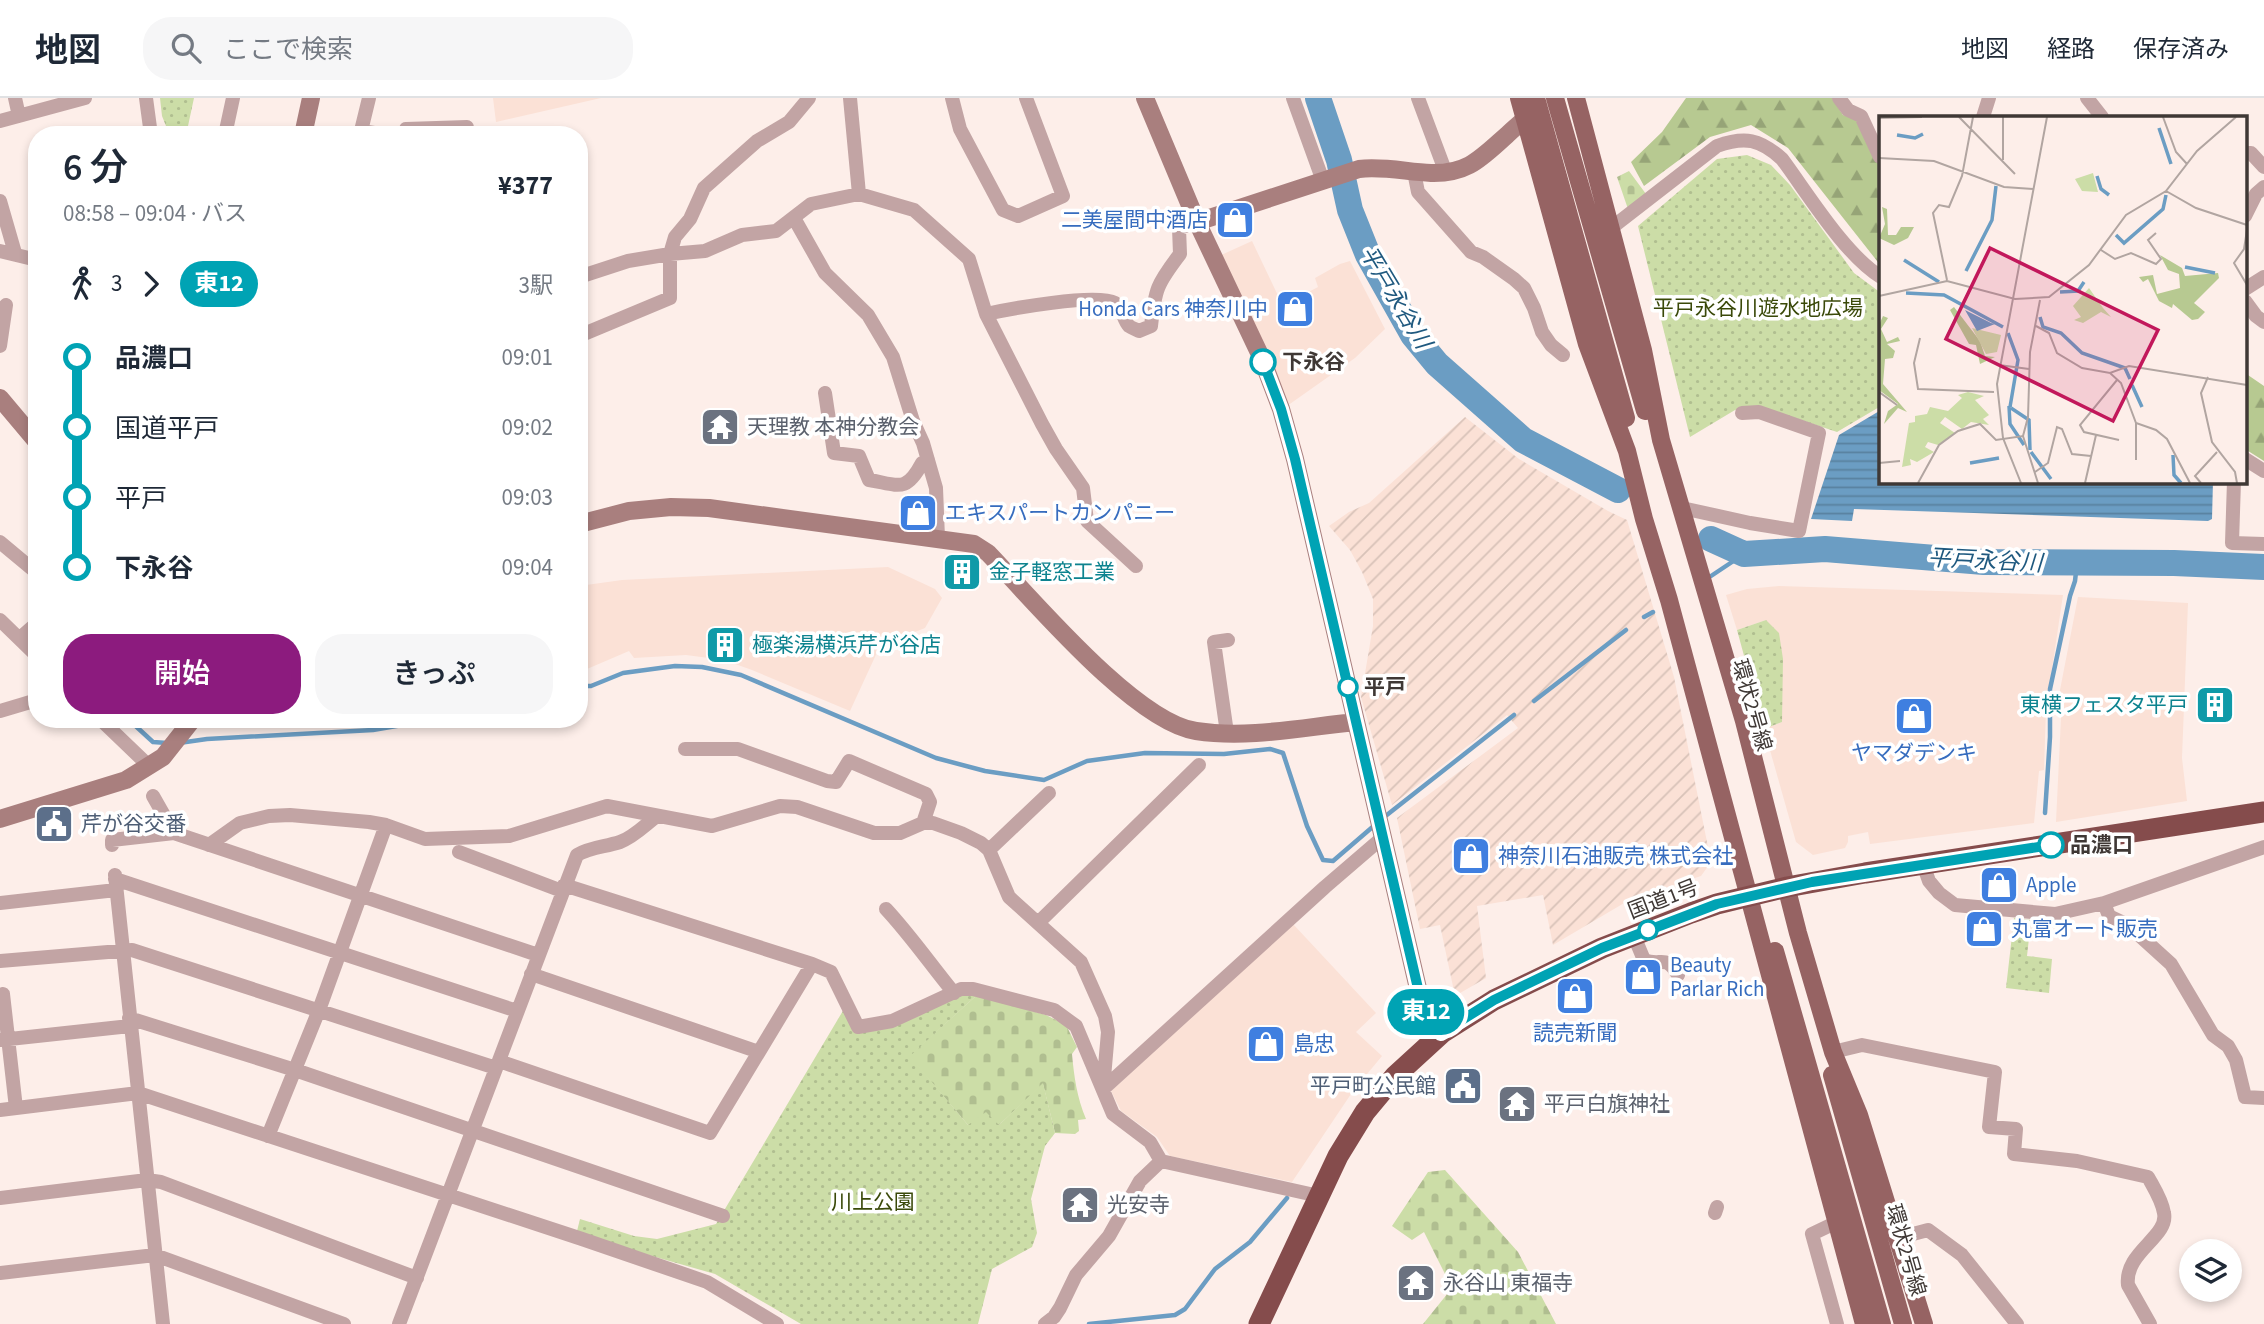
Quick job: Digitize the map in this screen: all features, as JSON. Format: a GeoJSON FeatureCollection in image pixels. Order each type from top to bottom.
{"type":"FeatureCollection","features":[{"type":"Feature","properties":{"kind":"highway","name":"国道1号"},"geometry":{"type":"LineString","coordinates":[[1259,1324],[1338,1156],[1365,1112],[1395,1076],[1441,1033],[1494,1000],[1602,948],[1691,913],[1748,896],[1923,864],[2264,812]]}},
{"type":"Feature","properties":{"kind":"main road"},"geometry":{"type":"LineString","coordinates":[[1519,98],[1587,344],[1627,451],[1864,1324]]}},
{"type":"Feature","properties":{"kind":"main road","name":"環状2号線"},"geometry":{"type":"LineString","coordinates":[[1536,98],[1710,725],[1882,1324]]}},
{"type":"Feature","properties":{"kind":"main road","name":"環状2号線"},"geometry":{"type":"LineString","coordinates":[[1555,98],[1903,1323]]}},
{"type":"Feature","properties":{"kind":"main road"},"geometry":{"type":"LineString","coordinates":[[1576,100],[1643,350],[1661,440],[1744,721],[1798,933],[1833,1052],[1859,1115],[1924,1324]]}},
{"type":"Feature","properties":{"kind":"street"},"geometry":{"type":"LineString","coordinates":[[15,98],[19,116]]}},
{"type":"Feature","properties":{"kind":"street"},"geometry":{"type":"LineString","coordinates":[[0,121],[85,98]]}},
{"type":"Feature","properties":{"kind":"street"},"geometry":{"type":"LineString","coordinates":[[146,98],[150,126]]}},
{"type":"Feature","properties":{"kind":"street"},"geometry":{"type":"LineString","coordinates":[[227,126],[233,98]]}},
{"type":"Feature","properties":{"kind":"street"},"geometry":{"type":"LineString","coordinates":[[305,126],[311,98]]}},
{"type":"Feature","properties":{"kind":"street"},"geometry":{"type":"LineString","coordinates":[[362,126],[369,98]]}},
{"type":"Feature","properties":{"kind":"street"},"geometry":{"type":"LineString","coordinates":[[588,332],[670,299],[670,254],[674,237],[690,219],[704,188],[757,141],[789,122],[809,98]]}},
{"type":"Feature","properties":{"kind":"street"},"geometry":{"type":"LineString","coordinates":[[850,98],[859,194]]}},
{"type":"Feature","properties":{"kind":"street"},"geometry":{"type":"LineString","coordinates":[[952,98],[960,130],[1003,209],[1018,216],[1063,196],[1026,98]]}},
{"type":"Feature","properties":{"kind":"street"},"geometry":{"type":"LineString","coordinates":[[1145,98],[1197,222],[1262,359],[1281,409],[1295,459],[1420,997],[1441,1033]]}},
{"type":"Feature","properties":{"kind":"street"},"geometry":{"type":"LineString","coordinates":[[1293,98],[1327,180]]}},
{"type":"Feature","properties":{"kind":"street"},"geometry":{"type":"LineString","coordinates":[[1419,98],[1447,173]]}},
{"type":"Feature","properties":{"kind":"street"},"geometry":{"type":"LineString","coordinates":[[986,314],[1037,304],[1102,300],[1120,307],[1129,326],[1139,331],[1151,327],[1154,294],[1161,279],[1180,254],[1179,228],[1353,171],[1373,167],[1447,173],[1476,163],[1526,120],[1544,98]]}},
{"type":"Feature","properties":{"kind":"street"},"geometry":{"type":"LineString","coordinates":[[1839,98],[1848,110],[1861,116],[1879,155]]}},
{"type":"Feature","properties":{"kind":"street"},"geometry":{"type":"LineString","coordinates":[[1983,116],[1989,98]]}},
{"type":"Feature","properties":{"kind":"street"},"geometry":{"type":"LineString","coordinates":[[2087,98],[2101,116]]}},
{"type":"Feature","properties":{"kind":"street"},"geometry":{"type":"LineString","coordinates":[[1611,229],[1717,146],[1733,140],[1755,141],[1782,159],[1854,256],[1879,276]]}},
{"type":"Feature","properties":{"kind":"street"},"geometry":{"type":"LineString","coordinates":[[2246,153],[2251,153],[2264,167]]}},
{"type":"Feature","properties":{"kind":"street"},"geometry":{"type":"LineString","coordinates":[[1414,172],[1418,192],[1471,252],[1483,257],[1524,288],[1542,332],[1551,345],[1563,355]]}},
{"type":"Feature","properties":{"kind":"street"},"geometry":{"type":"LineString","coordinates":[[2246,214],[2256,194],[2264,187]]}},
{"type":"Feature","properties":{"kind":"street"},"geometry":{"type":"LineString","coordinates":[[588,275],[628,261],[705,251],[742,236],[776,231],[811,204],[859,194],[914,210],[969,259],[986,314],[1042,424],[1083,488],[1087,521],[1136,566]]}},
{"type":"Feature","properties":{"kind":"street"},"geometry":{"type":"LineString","coordinates":[[0,201],[7,252],[28,258]]}},
{"type":"Feature","properties":{"kind":"street"},"geometry":{"type":"LineString","coordinates":[[794,218],[825,273],[868,315],[893,357],[936,488],[938,538]]}},
{"type":"Feature","properties":{"kind":"street"},"geometry":{"type":"LineString","coordinates":[[2246,288],[2264,277]]}},
{"type":"Feature","properties":{"kind":"street"},"geometry":{"type":"LineString","coordinates":[[2246,302],[2264,322]]}},
{"type":"Feature","properties":{"kind":"street"},"geometry":{"type":"LineString","coordinates":[[0,346],[6,305]]}},
{"type":"Feature","properties":{"kind":"street"},"geometry":{"type":"LineString","coordinates":[[825,393],[834,453],[859,456],[869,480],[901,485],[913,480],[922,463],[928,460]]}},
{"type":"Feature","properties":{"kind":"street"},"geometry":{"type":"LineString","coordinates":[[0,399],[28,432]]}},
{"type":"Feature","properties":{"kind":"street"},"geometry":{"type":"LineString","coordinates":[[1682,508],[1799,531],[1819,433],[1759,412],[1742,413]]}},
{"type":"Feature","properties":{"kind":"street"},"geometry":{"type":"LineString","coordinates":[[2246,460],[2264,471]]}},
{"type":"Feature","properties":{"kind":"street"},"geometry":{"type":"LineString","coordinates":[[2234,483],[2232,543],[2264,544]]}},
{"type":"Feature","properties":{"kind":"street"},"geometry":{"type":"LineString","coordinates":[[588,522],[629,511],[671,507],[696,508],[974,544],[988,553],[1085,655],[1167,722],[1194,731],[1227,733],[1356,722]]}},
{"type":"Feature","properties":{"kind":"street"},"geometry":{"type":"LineString","coordinates":[[0,542],[28,565]]}},
{"type":"Feature","properties":{"kind":"street"},"geometry":{"type":"LineString","coordinates":[[0,620],[28,646]]}},
{"type":"Feature","properties":{"kind":"street"},"geometry":{"type":"LineString","coordinates":[[20,638],[28,631]]}},
{"type":"Feature","properties":{"kind":"street"},"geometry":{"type":"LineString","coordinates":[[1227,733],[1214,642],[1228,640]]}},
{"type":"Feature","properties":{"kind":"street"},"geometry":{"type":"LineString","coordinates":[[0,711],[28,703]]}},
{"type":"Feature","properties":{"kind":"street"},"geometry":{"type":"LineString","coordinates":[[112,728],[156,761]]}},
{"type":"Feature","properties":{"kind":"street"},"geometry":{"type":"LineString","coordinates":[[0,819],[126,780],[156,761],[185,728]]}},
{"type":"Feature","properties":{"kind":"street"},"geometry":{"type":"LineString","coordinates":[[685,749],[738,749],[835,782],[849,761],[926,794],[930,802],[923,822]]}},
{"type":"Feature","properties":{"kind":"street"},"geometry":{"type":"LineString","coordinates":[[1038,923],[1199,765]]}},
{"type":"Feature","properties":{"kind":"street"},"geometry":{"type":"LineString","coordinates":[[989,850],[1049,793]]}},
{"type":"Feature","properties":{"kind":"street"},"geometry":{"type":"LineString","coordinates":[[153,796],[174,833]]}},
{"type":"Feature","properties":{"kind":"street"},"geometry":{"type":"LineString","coordinates":[[425,839],[509,836],[607,806],[712,826],[780,806],[797,807],[874,833],[900,833],[923,822],[933,822],[961,832],[989,850],[1009,897],[1080,962],[1105,1016],[1108,1032],[1103,1089]]}},
{"type":"Feature","properties":{"kind":"street"},"geometry":{"type":"LineString","coordinates":[[209,845],[240,823],[269,816],[290,815],[386,825],[563,888],[831,972],[858,1027],[892,1021],[961,989],[973,989],[1054,1010],[1076,1026],[1114,1114],[1150,1142],[1161,1161],[1319,1196]]}},
{"type":"Feature","properties":{"kind":"street"},"geometry":{"type":"LineString","coordinates":[[399,1324],[577,855],[587,849],[632,836],[657,816]]}},
{"type":"Feature","properties":{"kind":"street"},"geometry":{"type":"LineString","coordinates":[[268,1136],[319,1010],[386,825]]}},
{"type":"Feature","properties":{"kind":"street"},"geometry":{"type":"LineString","coordinates":[[112,845],[112,841],[174,833],[538,955]]}},
{"type":"Feature","properties":{"kind":"street"},"geometry":{"type":"LineString","coordinates":[[1103,1089],[1382,838]]}},
{"type":"Feature","properties":{"kind":"street"},"geometry":{"type":"LineString","coordinates":[[1923,864],[1938,893],[1955,905],[2055,914],[2104,903],[2264,847]]}},
{"type":"Feature","properties":{"kind":"street"},"geometry":{"type":"LineString","coordinates":[[0,903],[115,882],[517,1011]]}},
{"type":"Feature","properties":{"kind":"street"},"geometry":{"type":"LineString","coordinates":[[115,882],[163,1324]]}},
{"type":"Feature","properties":{"kind":"street"},"geometry":{"type":"LineString","coordinates":[[2104,903],[2109,916],[2128,925],[2171,964],[2213,1035],[2228,1046],[2236,1060],[2245,1097],[2264,1098]]}},
{"type":"Feature","properties":{"kind":"street"},"geometry":{"type":"LineString","coordinates":[[886,909],[954,993]]}},
{"type":"Feature","properties":{"kind":"street"},"geometry":{"type":"LineString","coordinates":[[1634,936],[1644,960],[1672,965],[1678,975]]}},
{"type":"Feature","properties":{"kind":"street"},"geometry":{"type":"LineString","coordinates":[[0,961],[132,950],[710,1133],[812,964]]}},
{"type":"Feature","properties":{"kind":"street"},"geometry":{"type":"LineString","coordinates":[[531,974],[759,1052]]}},
{"type":"Feature","properties":{"kind":"street"},"geometry":{"type":"LineString","coordinates":[[3,994],[4,1040],[16,1108]]}},
{"type":"Feature","properties":{"kind":"street"},"geometry":{"type":"LineString","coordinates":[[4,1040],[130,1022],[295,1070],[723,1216]]}},
{"type":"Feature","properties":{"kind":"street"},"geometry":{"type":"LineString","coordinates":[[1833,1052],[1862,1045],[1995,1072],[1989,1127],[2015,1129],[2014,1154],[2077,1161],[2148,1177],[2165,1213],[2164,1223],[2133,1260],[2127,1278],[2150,1324]]}},
{"type":"Feature","properties":{"kind":"street"},"geometry":{"type":"LineString","coordinates":[[0,1110],[138,1093],[707,1282],[777,1324]]}},
{"type":"Feature","properties":{"kind":"street"},"geometry":{"type":"LineString","coordinates":[[1045,1324],[1060,1308],[1076,1275],[1109,1236],[1140,1181],[1161,1161]]}},
{"type":"Feature","properties":{"kind":"street"},"geometry":{"type":"LineString","coordinates":[[0,1198],[147,1180],[161,1182],[417,1278]]}},
{"type":"Feature","properties":{"kind":"street"},"geometry":{"type":"LineString","coordinates":[[1835,1223],[1812,1234],[1837,1324]]}},
{"type":"Feature","properties":{"kind":"street"},"geometry":{"type":"LineString","coordinates":[[1898,1238],[1928,1230],[1937,1236],[1962,1255],[2017,1324]]}},
{"type":"Feature","properties":{"kind":"street"},"geometry":{"type":"LineString","coordinates":[[0,1273],[155,1255],[344,1324]]}},
{"type":"Feature","properties":{"kind":"shaded area"},"geometry":{"type":"Polygon","coordinates":[[[493,98],[601,98],[496,122],[493,98]]]}},
{"type":"Feature","properties":{"kind":"shaded area"},"geometry":{"type":"Polygon","coordinates":[[[1252,241],[1281,302],[1297,295],[1299,297],[1318,287],[1315,278],[1350,261],[1385,329],[1355,358],[1287,406],[1219,256],[1252,241]]]}},
{"type":"Feature","properties":{"kind":"shaded area"},"geometry":{"type":"Polygon","coordinates":[[[1465,417],[1519,459],[1627,520],[1674,677],[1711,862],[1701,876],[1631,899],[1553,945],[1543,895],[1477,906],[1486,978],[1455,996],[1440,925],[1420,929],[1397,818],[1518,728],[1507,715],[1392,805],[1361,697],[1373,626],[1373,599],[1350,550],[1329,526],[1349,512],[1369,503],[1465,417]]]}},
{"type":"Feature","properties":{"kind":"shaded area"},"geometry":{"type":"Polygon","coordinates":[[[888,567],[935,589],[942,598],[925,628],[880,646],[850,711],[724,660],[686,655],[634,658],[629,651],[588,669],[588,585],[622,580],[888,567]]]}},
{"type":"Feature","properties":{"kind":"shaded area","name":"ヤマダデンキ"},"geometry":{"type":"Polygon","coordinates":[[[1779,586],[2063,595],[2046,709],[2044,770],[2039,771],[2034,823],[1870,844],[1868,832],[1848,836],[1845,848],[1813,855],[1796,842],[1764,729],[1782,722],[1766,620],[1737,630],[1726,595],[1747,589],[1779,586]]]}},
{"type":"Feature","properties":{"kind":"shaded area"},"geometry":{"type":"Polygon","coordinates":[[[2078,597],[2188,603],[2182,758],[2187,801],[2056,822],[2060,690],[2078,597]]]}},
{"type":"Feature","properties":{"kind":"shaded area","name":"島忠"},"geometry":{"type":"Polygon","coordinates":[[[1293,924],[1376,1013],[1356,1032],[1382,1056],[1353,1091],[1292,1182],[1170,1156],[1157,1137],[1121,1111],[1111,1091],[1293,924]]]}},
{"type":"Feature","properties":{"kind":"green space"},"geometry":{"type":"Polygon","coordinates":[[[160,98],[194,98],[188,126],[166,126],[160,98]]]}},
{"type":"Feature","properties":{"kind":"green space"},"geometry":{"type":"Polygon","coordinates":[[[1686,98],[1832,98],[1843,115],[1858,120],[1879,161],[1879,263],[1788,148],[1751,125],[1710,137],[1644,186],[1631,162],[1662,132],[1686,98]]]}},
{"type":"Feature","properties":{"kind":"green space","name":"平戸永谷川遊水地広場"},"geometry":{"type":"Polygon","coordinates":[[[1747,155],[1771,165],[1790,185],[1854,273],[1879,292],[1879,407],[1837,432],[1759,406],[1735,410],[1690,437],[1638,226],[1717,159],[1747,155]]]}},
{"type":"Feature","properties":{"kind":"green space"},"geometry":{"type":"Polygon","coordinates":[[[1629,171],[1646,194],[1628,209],[1617,177],[1629,171]]]}},
{"type":"Feature","properties":{"kind":"green space"},"geometry":{"type":"Polygon","coordinates":[[[2246,374],[2264,386],[2264,461],[2246,450],[2246,374]]]}},
{"type":"Feature","properties":{"kind":"green space"},"geometry":{"type":"Polygon","coordinates":[[[1766,620],[1779,633],[1783,659],[1782,722],[1764,729],[1737,630],[1766,620]]]}},
{"type":"Feature","properties":{"kind":"green space"},"geometry":{"type":"Polygon","coordinates":[[[2014,918],[2031,920],[2027,956],[2052,959],[2049,993],[2006,988],[2014,918]]]}},
{"type":"Feature","properties":{"kind":"green space","name":"川上公園"},"geometry":{"type":"Polygon","coordinates":[[[961,989],[977,995],[910,1056],[968,1125],[986,1112],[999,1125],[1043,1083],[1055,1133],[1045,1146],[1031,1199],[1037,1233],[1032,1247],[992,1269],[978,1324],[801,1324],[715,1274],[624,1248],[577,1231],[580,1219],[634,1236],[657,1239],[716,1224],[847,1004],[859,1027],[961,989]]]}},
{"type":"Feature","properties":{"kind":"green space"},"geometry":{"type":"Polygon","coordinates":[[[977,995],[1046,1015],[1066,1025],[1077,1047],[1072,1054],[1074,1070],[1086,1119],[1078,1120],[1079,1131],[1075,1134],[1055,1133],[1043,1084],[999,1125],[968,1125],[909,1056],[977,995]]]}},
{"type":"Feature","properties":{"kind":"green space"},"geometry":{"type":"Polygon","coordinates":[[[1445,1170],[1518,1252],[1556,1324],[1423,1324],[1452,1288],[1424,1232],[1412,1240],[1392,1226],[1428,1172],[1445,1170]]]}},
{"type":"Feature","properties":{"kind":"water"},"geometry":{"type":"Polygon","coordinates":[[[1879,411],[1879,483],[2213,483],[2212,519],[2208,521],[1854,509],[1852,521],[1811,519],[1839,435],[1879,411]]]}},
{"type":"Feature","properties":{"kind":"waterway","name":"平戸永谷川"},"geometry":{"type":"LineString","coordinates":[[1318,98],[1339,160],[1350,210],[1368,255],[1413,335],[1437,364],[1523,440],[1618,490]]}},
{"type":"Feature","properties":{"kind":"waterway","name":"平戸永谷川"},"geometry":{"type":"LineString","coordinates":[[1711,539],[1744,554],[1825,549],[1984,562],[2174,563],[2264,567]]}},
{"type":"Feature","properties":{"kind":"waterway"},"geometry":{"type":"LineString","coordinates":[[1711,576],[1744,554]]}},
{"type":"Feature","properties":{"kind":"waterway"},"geometry":{"type":"LineString","coordinates":[[2045,813],[2050,689],[2077,563]]}},
{"type":"Feature","properties":{"kind":"waterway"},"geometry":{"type":"LineString","coordinates":[[1644,617],[1653,612]]}},
{"type":"Feature","properties":{"kind":"waterway"},"geometry":{"type":"LineString","coordinates":[[1534,701],[1626,630]]}},
{"type":"Feature","properties":{"kind":"waterway"},"geometry":{"type":"LineString","coordinates":[[588,686],[623,673],[675,666],[702,667],[741,675],[936,758],[985,771],[1044,780],[1087,761],[1145,753],[1224,754],[1270,749],[1283,753],[1307,826],[1323,860],[1333,861],[1376,824]]}},
{"type":"Feature","properties":{"kind":"waterway"},"geometry":{"type":"LineString","coordinates":[[1383,818],[1514,715]]}},
{"type":"Feature","properties":{"kind":"waterway"},"geometry":{"type":"LineString","coordinates":[[138,728],[153,742],[167,743]]}},
{"type":"Feature","properties":{"kind":"waterway"},"geometry":{"type":"LineString","coordinates":[[179,743],[385,728]]}},
{"type":"Feature","properties":{"kind":"waterway"},"geometry":{"type":"LineString","coordinates":[[1089,1324],[1175,1315],[1185,1309],[1215,1269],[1250,1242],[1287,1198]]}},
{"type":"Feature","properties":{"kind":"bus line","name":"東12"},"geometry":{"type":"LineString","coordinates":[[1263,362],[1281,409],[1295,459],[1420,997],[1441,1033],[1494,1000],[1602,948],[1717,904],[1812,882],[2051,845]]}},
{"type":"Feature","properties":{"kind":"place","name":"二美屋間中酒店"},"geometry":{"type":"Point","coordinates":[1235,220]}},
{"type":"Feature","properties":{"kind":"place","name":"Honda Cars 神奈川中"},"geometry":{"type":"Point","coordinates":[1295,309]}},
{"type":"Feature","properties":{"kind":"place","name":"下永谷"},"geometry":{"type":"Point","coordinates":[1263,362]}},
{"type":"Feature","properties":{"kind":"place","name":"天理教 本神分教会"},"geometry":{"type":"Point","coordinates":[720,427]}},
{"type":"Feature","properties":{"kind":"place","name":"エキスパートカンパニー"},"geometry":{"type":"Point","coordinates":[918,513]}},
{"type":"Feature","properties":{"kind":"place","name":"金子軽窓工業"},"geometry":{"type":"Point","coordinates":[962,572]}},
{"type":"Feature","properties":{"kind":"place","name":"極楽湯横浜芹が谷店"},"geometry":{"type":"Point","coordinates":[725,645]}},
{"type":"Feature","properties":{"kind":"place","name":"平戸"},"geometry":{"type":"Point","coordinates":[1348,687]}},
{"type":"Feature","properties":{"kind":"place","name":"東横フェスタ平戸"},"geometry":{"type":"Point","coordinates":[2215,705]}},
{"type":"Feature","properties":{"kind":"place","name":"ヤマダデンキ"},"geometry":{"type":"Point","coordinates":[1914,716]}},
{"type":"Feature","properties":{"kind":"place","name":"芹が谷交番"},"geometry":{"type":"Point","coordinates":[54,824]}},
{"type":"Feature","properties":{"kind":"place","name":"品濃口"},"geometry":{"type":"Point","coordinates":[2051,845]}},
{"type":"Feature","properties":{"kind":"place","name":"神奈川石油販売 株式会社"},"geometry":{"type":"Point","coordinates":[1471,856]}},
{"type":"Feature","properties":{"kind":"place","name":"Apple"},"geometry":{"type":"Point","coordinates":[1999,885]}},
{"type":"Feature","properties":{"kind":"place","name":"丸富オート販売"},"geometry":{"type":"Point","coordinates":[1984,929]}},
{"type":"Feature","properties":{"kind":"place","name":"Beauty Parlar Rich"},"geometry":{"type":"Point","coordinates":[1643,977]}},
{"type":"Feature","properties":{"kind":"place","name":"読売新聞"},"geometry":{"type":"Point","coordinates":[1575,996]}},
{"type":"Feature","properties":{"kind":"place","name":"島忠"},"geometry":{"type":"Point","coordinates":[1266,1044]}},
{"type":"Feature","properties":{"kind":"place","name":"平戸町公民館"},"geometry":{"type":"Point","coordinates":[1463,1086]}},
{"type":"Feature","properties":{"kind":"place","name":"平戸白旗神社"},"geometry":{"type":"Point","coordinates":[1517,1104]}},
{"type":"Feature","properties":{"kind":"place","name":"光安寺"},"geometry":{"type":"Point","coordinates":[1080,1205]}},
{"type":"Feature","properties":{"kind":"place","name":"永谷山 東福寺"},"geometry":{"type":"Point","coordinates":[1416,1283]}}]}
